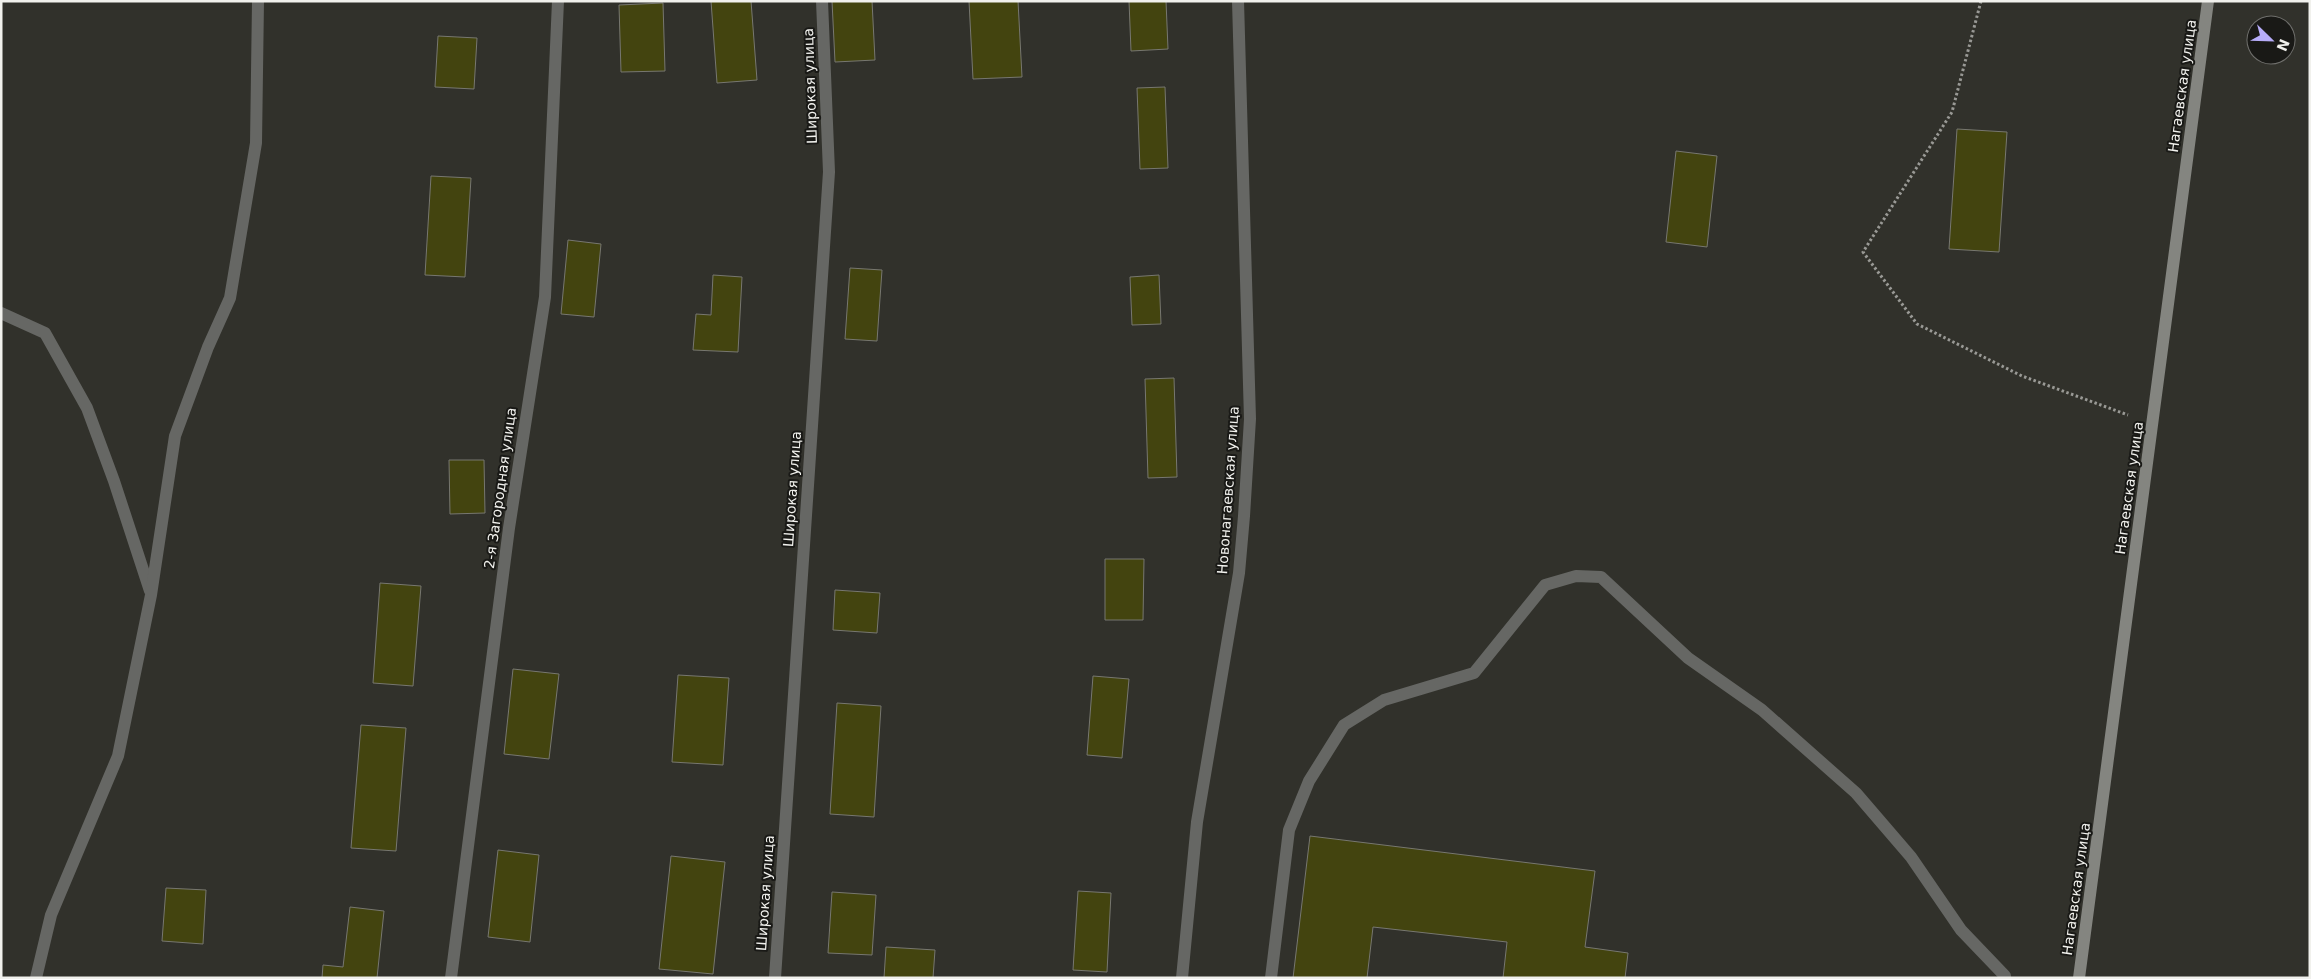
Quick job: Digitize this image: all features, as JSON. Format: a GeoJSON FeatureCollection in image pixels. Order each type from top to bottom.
{"type":"FeatureCollection","features":[{"type":"Feature","properties":{"kind":"street"},"geometry":{"type":"LineString","coordinates":[[36,978],[51,915],[118,756],[151,594],[175,436],[208,346],[230,298],[256,143],[258,1]]}},
{"type":"Feature","properties":{"kind":"street","name":"2-я Загородная улица"},"geometry":{"type":"LineString","coordinates":[[451,978],[509,528],[545,296],[558,55],[558,1]]}},
{"type":"Feature","properties":{"kind":"street","name":"Широкая улица"},"geometry":{"type":"LineString","coordinates":[[775,978],[829,172],[822,1]]}},
{"type":"Feature","properties":{"kind":"street","name":"Новонагаевская улица"},"geometry":{"type":"LineString","coordinates":[[1182,978],[1196,822],[1238,573],[1244,516],[1250,419],[1238,1]]}},
{"type":"Feature","properties":{"kind":"street","name":"Нагаевская улица"},"geometry":{"type":"LineString","coordinates":[[2079,978],[2208,1]]}},
{"type":"Feature","properties":{"kind":"street"},"geometry":{"type":"LineString","coordinates":[[1,313],[45,333],[86,408],[114,481],[151,594]]}},
{"type":"Feature","properties":{"kind":"street"},"geometry":{"type":"LineString","coordinates":[[1271,978],[1289,830],[1309,781],[1344,725],[1384,700],[1474,673],[1544,585],[1576,576],[1601,577],[1688,658],[1762,710],[1856,794],[1911,857],[1961,930],[2006,977]]}},
{"type":"Feature","properties":{"kind":"path"},"geometry":{"type":"LineString","coordinates":[[1981,1],[1952,112],[1863,252],[1917,324],[2022,376],[2152,423]]}},
{"type":"Feature","properties":{"kind":"building"},"geometry":{"type":"Polygon","coordinates":[[[711,1],[751,1],[757,80],[717,83],[711,1]]]}},
{"type":"Feature","properties":{"kind":"building"},"geometry":{"type":"Polygon","coordinates":[[[832,1],[872,1],[875,60],[835,62],[832,1]]]}},
{"type":"Feature","properties":{"kind":"building"},"geometry":{"type":"Polygon","coordinates":[[[969,1],[1018,1],[1022,77],[973,79],[969,1]]]}},
{"type":"Feature","properties":{"kind":"building"},"geometry":{"type":"Polygon","coordinates":[[[1129,1],[1166,1],[1168,49],[1131,51],[1129,1]]]}},
{"type":"Feature","properties":{"kind":"building"},"geometry":{"type":"Polygon","coordinates":[[[663,3],[665,71],[621,72],[619,5],[663,3]]]}},
{"type":"Feature","properties":{"kind":"building"},"geometry":{"type":"Polygon","coordinates":[[[438,36],[477,38],[474,89],[435,87],[438,36]]]}},
{"type":"Feature","properties":{"kind":"building"},"geometry":{"type":"Polygon","coordinates":[[[1165,87],[1168,168],[1140,169],[1137,88],[1165,87]]]}},
{"type":"Feature","properties":{"kind":"building"},"geometry":{"type":"Polygon","coordinates":[[[1957,129],[2007,132],[1999,252],[1949,249],[1957,129]]]}},
{"type":"Feature","properties":{"kind":"building"},"geometry":{"type":"Polygon","coordinates":[[[1676,151],[1717,156],[1707,247],[1666,242],[1676,151]]]}},
{"type":"Feature","properties":{"kind":"building"},"geometry":{"type":"Polygon","coordinates":[[[431,176],[471,178],[465,277],[425,275],[431,176]]]}},
{"type":"Feature","properties":{"kind":"building"},"geometry":{"type":"Polygon","coordinates":[[[568,240],[601,244],[594,317],[561,314],[568,240]]]}},
{"type":"Feature","properties":{"kind":"building"},"geometry":{"type":"Polygon","coordinates":[[[850,268],[882,270],[877,341],[845,339],[850,268]]]}},
{"type":"Feature","properties":{"kind":"building"},"geometry":{"type":"Polygon","coordinates":[[[713,275],[742,277],[738,352],[693,350],[696,314],[711,315],[713,275]]]}},
{"type":"Feature","properties":{"kind":"building"},"geometry":{"type":"Polygon","coordinates":[[[1159,275],[1161,324],[1132,325],[1130,277],[1159,275]]]}},
{"type":"Feature","properties":{"kind":"building"},"geometry":{"type":"Polygon","coordinates":[[[1174,378],[1177,477],[1148,478],[1145,379],[1174,378]]]}},
{"type":"Feature","properties":{"kind":"building"},"geometry":{"type":"Polygon","coordinates":[[[449,460],[484,460],[485,513],[450,514],[449,460]]]}},
{"type":"Feature","properties":{"kind":"building"},"geometry":{"type":"Polygon","coordinates":[[[1105,559],[1144,559],[1143,620],[1105,620],[1105,559]]]}},
{"type":"Feature","properties":{"kind":"building"},"geometry":{"type":"Polygon","coordinates":[[[380,583],[421,586],[413,686],[373,683],[380,583]]]}},
{"type":"Feature","properties":{"kind":"building"},"geometry":{"type":"Polygon","coordinates":[[[835,590],[880,593],[877,633],[833,630],[835,590]]]}},
{"type":"Feature","properties":{"kind":"building"},"geometry":{"type":"Polygon","coordinates":[[[513,669],[559,674],[549,759],[504,754],[513,669]]]}},
{"type":"Feature","properties":{"kind":"building"},"geometry":{"type":"Polygon","coordinates":[[[678,675],[729,678],[723,765],[672,762],[678,675]]]}},
{"type":"Feature","properties":{"kind":"building"},"geometry":{"type":"Polygon","coordinates":[[[1093,676],[1129,679],[1122,758],[1087,755],[1093,676]]]}},
{"type":"Feature","properties":{"kind":"building"},"geometry":{"type":"Polygon","coordinates":[[[837,703],[881,706],[874,817],[830,814],[837,703]]]}},
{"type":"Feature","properties":{"kind":"building"},"geometry":{"type":"Polygon","coordinates":[[[361,725],[406,728],[396,851],[351,848],[361,725]]]}},
{"type":"Feature","properties":{"kind":"building"},"geometry":{"type":"Polygon","coordinates":[[[1310,836],[1595,871],[1585,947],[1628,953],[1625,978],[1503,978],[1507,942],[1373,927],[1367,978],[1293,978],[1310,836]]]}},
{"type":"Feature","properties":{"kind":"building"},"geometry":{"type":"Polygon","coordinates":[[[498,850],[539,855],[530,942],[488,937],[498,850]]]}},
{"type":"Feature","properties":{"kind":"building"},"geometry":{"type":"Polygon","coordinates":[[[671,856],[725,862],[713,974],[659,969],[671,856]]]}},
{"type":"Feature","properties":{"kind":"building"},"geometry":{"type":"Polygon","coordinates":[[[166,888],[206,890],[203,944],[162,941],[166,888]]]}},
{"type":"Feature","properties":{"kind":"building"},"geometry":{"type":"Polygon","coordinates":[[[1078,891],[1111,893],[1107,972],[1073,970],[1078,891]]]}},
{"type":"Feature","properties":{"kind":"building"},"geometry":{"type":"Polygon","coordinates":[[[832,892],[876,895],[872,955],[828,953],[832,892]]]}},
{"type":"Feature","properties":{"kind":"building"},"geometry":{"type":"Polygon","coordinates":[[[350,907],[384,911],[377,978],[322,978],[323,965],[343,967],[350,907]]]}},
{"type":"Feature","properties":{"kind":"building"},"geometry":{"type":"Polygon","coordinates":[[[886,947],[935,950],[933,978],[884,978],[886,947]]]}}]}
